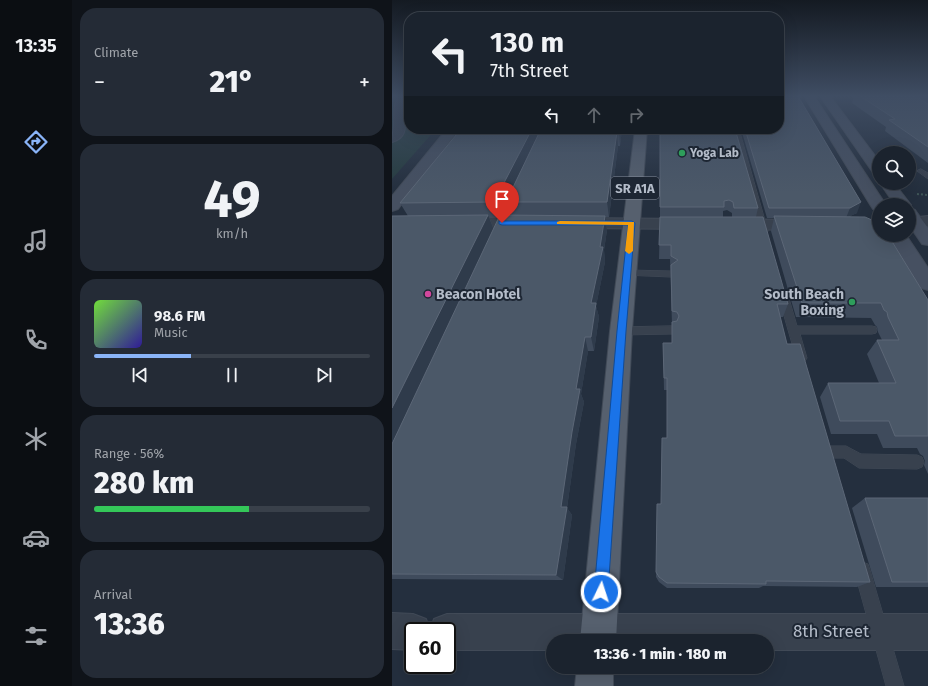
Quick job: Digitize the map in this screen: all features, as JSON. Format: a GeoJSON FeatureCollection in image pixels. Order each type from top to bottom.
{"type":"FeatureCollection","features":[{"type":"Feature","properties":{"kind":"main road"},"geometry":{"type":"LineString","coordinates":[[829,128],[874,198]]}},
{"type":"Feature","properties":{"kind":"main road"},"geometry":{"type":"LineString","coordinates":[[848,128],[872,162]]}},
{"type":"Feature","properties":{"kind":"main road"},"geometry":{"type":"LineString","coordinates":[[392,206],[449,134]]}},
{"type":"Feature","properties":{"kind":"main road","name":"SR A1A"},"geometry":{"type":"LineString","coordinates":[[598,634],[621,331],[641,134]]}},
{"type":"Feature","properties":{"kind":"main road"},"geometry":{"type":"LineString","coordinates":[[896,190],[906,198]]}},
{"type":"Feature","properties":{"kind":"main road"},"geometry":{"type":"LineString","coordinates":[[916,222],[928,240]]}},
{"type":"Feature","properties":{"kind":"main road"},"geometry":{"type":"LineString","coordinates":[[902,242],[928,283]]}},
{"type":"Feature","properties":{"kind":"main road","name":"SR A1A"},"geometry":{"type":"LineString","coordinates":[[594,686],[595,674]]}},
{"type":"Feature","properties":{"kind":"street"},"geometry":{"type":"LineString","coordinates":[[392,138],[399,132],[400,128]]}},
{"type":"Feature","properties":{"kind":"street"},"geometry":{"type":"LineString","coordinates":[[564,223],[719,222],[817,225]]}},
{"type":"Feature","properties":{"kind":"street"},"geometry":{"type":"LineString","coordinates":[[447,223],[541,223]]}},
{"type":"Feature","properties":{"kind":"street","name":"8th Street"},"geometry":{"type":"LineString","coordinates":[[774,637],[879,631],[928,632]]}},
{"type":"Feature","properties":{"kind":"street"},"geometry":{"type":"LineString","coordinates":[[392,632],[404,632]]}},
{"type":"Feature","properties":{"kind":"street","name":"8th Street"},"geometry":{"type":"LineString","coordinates":[[456,633],[546,642]]}},
{"type":"Feature","properties":{"kind":"lane"},"geometry":{"type":"LineString","coordinates":[[737,134],[767,241]]}},
{"type":"Feature","properties":{"kind":"lane"},"geometry":{"type":"LineString","coordinates":[[921,171],[928,177]]}},
{"type":"Feature","properties":{"kind":"lane"},"geometry":{"type":"LineString","coordinates":[[494,240],[519,186]]}},
{"type":"Feature","properties":{"kind":"lane"},"geometry":{"type":"LineString","coordinates":[[627,273],[670,274]]}},
{"type":"Feature","properties":{"kind":"lane"},"geometry":{"type":"LineString","coordinates":[[780,285],[804,368]]}},
{"type":"Feature","properties":{"kind":"lane"},"geometry":{"type":"LineString","coordinates":[[621,331],[672,330]]}},
{"type":"Feature","properties":{"kind":"lane"},"geometry":{"type":"LineString","coordinates":[[793,330],[872,330]]}},
{"type":"Feature","properties":{"kind":"lane"},"geometry":{"type":"LineString","coordinates":[[832,467],[826,448],[846,452],[859,461],[917,462]]}},
{"type":"Feature","properties":{"kind":"lane"},"geometry":{"type":"LineString","coordinates":[[858,559],[895,686]]}},
{"type":"Feature","properties":{"kind":"path"},"geometry":{"type":"LineString","coordinates":[[916,198],[928,196]]}},
{"type":"Feature","properties":{"kind":"green space"},"geometry":{"type":"Polygon","coordinates":[[[392,128],[404,128],[404,134],[432,134],[392,179],[392,128]]]}},
{"type":"Feature","properties":{"kind":"building"},"geometry":{"type":"Polygon","coordinates":[[[784,128],[817,128],[861,202],[850,208],[769,208],[747,134],[784,134],[784,128]]]}},
{"type":"Feature","properties":{"kind":"building"},"geometry":{"type":"Polygon","coordinates":[[[901,128],[928,128],[928,147],[901,128]]]}},
{"type":"Feature","properties":{"kind":"building"},"geometry":{"type":"Polygon","coordinates":[[[457,134],[529,134],[494,202],[400,203],[457,134]]]}},
{"type":"Feature","properties":{"kind":"building"},"geometry":{"type":"Polygon","coordinates":[[[539,134],[617,134],[607,202],[506,202],[539,134]]]}},
{"type":"Feature","properties":{"kind":"building"},"geometry":{"type":"Polygon","coordinates":[[[660,134],[736,134],[758,208],[734,208],[733,202],[729,200],[724,201],[724,207],[660,207],[660,134]]]}},
{"type":"Feature","properties":{"kind":"building"},"geometry":{"type":"Polygon","coordinates":[[[488,215],[392,408],[392,216],[488,215]]]}},
{"type":"Feature","properties":{"kind":"building"},"geometry":{"type":"Polygon","coordinates":[[[500,215],[605,216],[600,247],[603,247],[591,303],[596,303],[591,337],[585,337],[576,389],[580,389],[561,507],[567,507],[556,575],[392,574],[392,444],[500,215]]]}},
{"type":"Feature","properties":{"kind":"building"},"geometry":{"type":"Polygon","coordinates":[[[774,216],[865,217],[872,220],[872,242],[892,242],[928,300],[928,436],[895,436],[889,421],[840,421],[828,383],[896,383],[877,340],[899,340],[887,312],[884,310],[881,303],[802,303],[774,216]]]}},
{"type":"Feature","properties":{"kind":"building"},"geometry":{"type":"Polygon","coordinates":[[[660,217],[763,217],[788,304],[777,304],[787,344],[800,344],[870,582],[766,581],[766,584],[667,583],[659,577],[656,572],[657,504],[661,504],[662,438],[667,438],[667,378],[664,378],[663,343],[672,343],[672,322],[677,321],[679,316],[677,312],[672,311],[671,265],[678,260],[671,256],[671,245],[659,245],[660,217]]]}},
{"type":"Feature","properties":{"kind":"building"},"geometry":{"type":"Polygon","coordinates":[[[865,498],[928,498],[928,582],[892,582],[865,498]]]}},
{"type":"Feature","properties":{"kind":"slow traffic"},"geometry":{"type":"LineString","coordinates":[[560,223],[632,223],[629,251]]}},
{"type":"Feature","properties":{"kind":"place","name":"Yoga Lab"},"geometry":{"type":"Point","coordinates":[682,153]}},
{"type":"Feature","properties":{"kind":"place","name":"Beacon Hotel"},"geometry":{"type":"Point","coordinates":[428,294]}},
{"type":"Feature","properties":{"kind":"place","name":"South Beach Boxing"},"geometry":{"type":"Point","coordinates":[852,302]}},
{"type":"Feature","properties":{"kind":"route"},"geometry":{"type":"LineString","coordinates":[[502,223],[632,223],[621,331],[601,592]]}}]}
